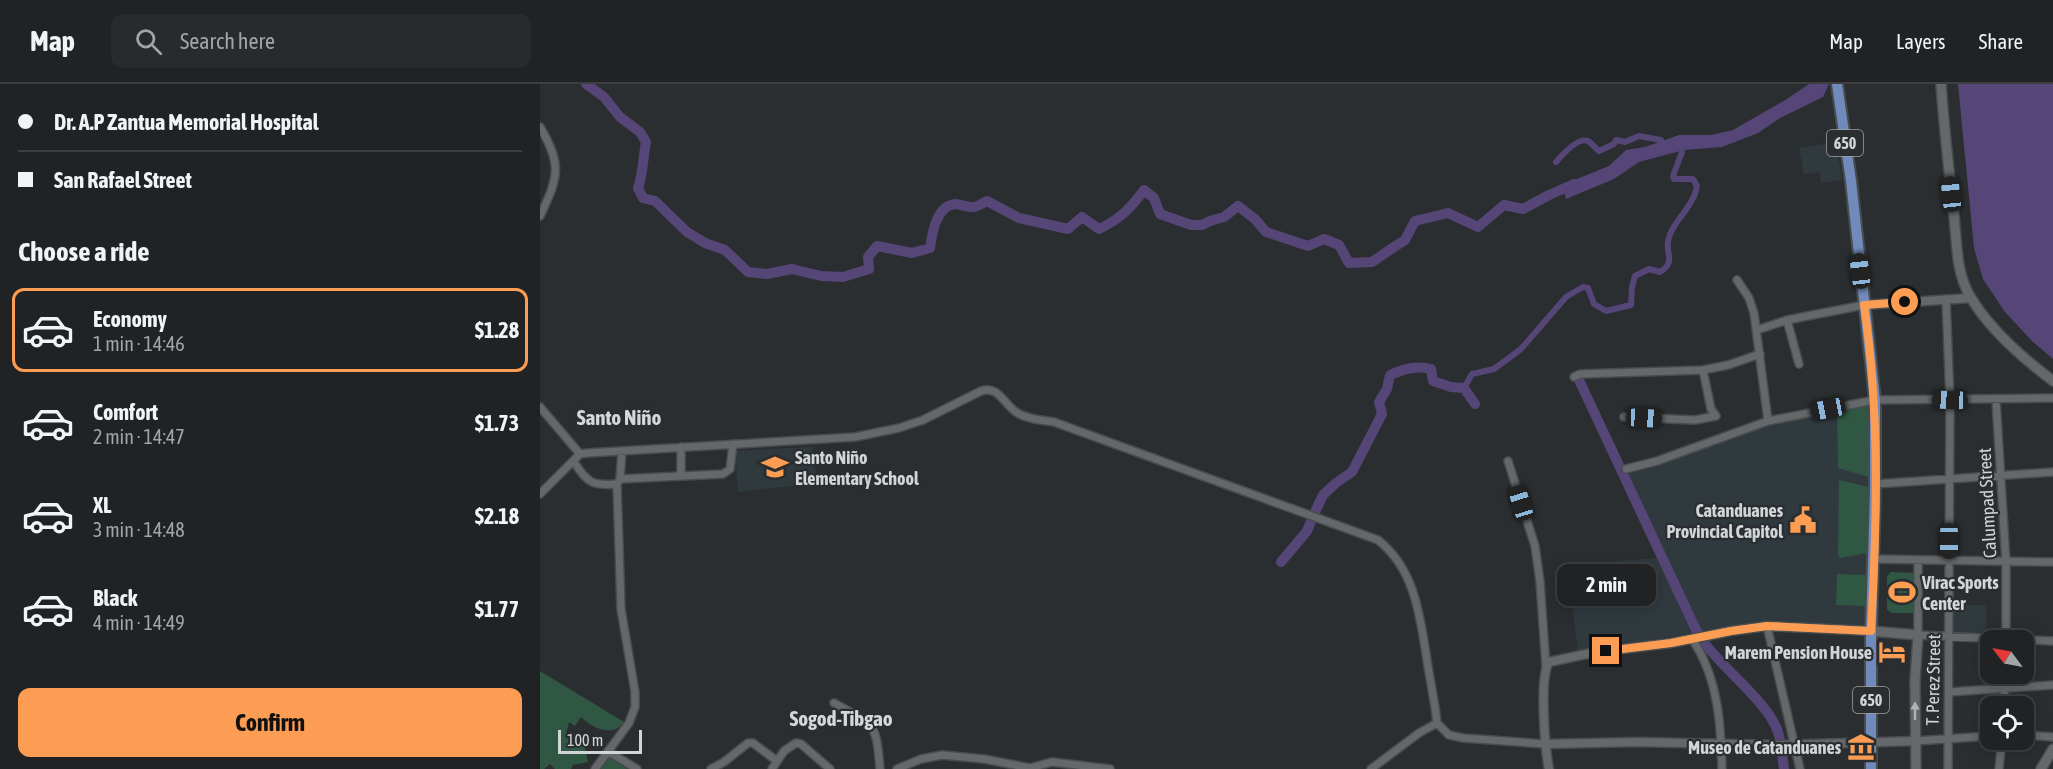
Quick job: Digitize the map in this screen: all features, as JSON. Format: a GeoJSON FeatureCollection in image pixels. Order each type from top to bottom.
{"type":"FeatureCollection","features":[{"type":"Feature","properties":{"kind":"main road","name":"650"},"geometry":{"type":"LineString","coordinates":[[1837,84],[1851,180],[1875,400],[1871,769]]}},
{"type":"Feature","properties":{"kind":"main road"},"geometry":{"type":"LineString","coordinates":[[1941,84],[1960,275],[1971,297],[2011,345],[2053,381]]}},
{"type":"Feature","properties":{"kind":"main road"},"geometry":{"type":"LineString","coordinates":[[1871,631],[1918,635],[1916,769]]}},
{"type":"Feature","properties":{"kind":"main road"},"geometry":{"type":"LineString","coordinates":[[2041,769],[2053,749]]}},
{"type":"Feature","properties":{"kind":"street"},"geometry":{"type":"LineString","coordinates":[[540,127],[553,149],[557,174],[540,216]]}},
{"type":"Feature","properties":{"kind":"street"},"geometry":{"type":"LineString","coordinates":[[1737,280],[1752,305],[1768,421]]}},
{"type":"Feature","properties":{"kind":"street"},"geometry":{"type":"LineString","coordinates":[[1757,330],[1787,321],[1864,305],[1971,297]]}},
{"type":"Feature","properties":{"kind":"street","name":"T. Perez Street"},"geometry":{"type":"LineString","coordinates":[[1946,299],[1950,400],[1948,769]]}},
{"type":"Feature","properties":{"kind":"street"},"geometry":{"type":"LineString","coordinates":[[1787,321],[1799,364]]}},
{"type":"Feature","properties":{"kind":"street"},"geometry":{"type":"LineString","coordinates":[[1574,376],[1704,370],[1760,354]]}},
{"type":"Feature","properties":{"kind":"street"},"geometry":{"type":"LineString","coordinates":[[1624,417],[1695,420],[1716,416],[1712,409],[1704,370]]}},
{"type":"Feature","properties":{"kind":"street"},"geometry":{"type":"LineString","coordinates":[[540,494],[580,454],[820,440],[879,433],[923,420],[986,389],[994,391],[1016,412],[1025,416],[1054,422],[1378,540],[1391,550],[1397,559],[1418,602],[1437,723],[1449,735],[1545,744],[1637,742],[1779,745],[1980,736]]}},
{"type":"Feature","properties":{"kind":"street"},"geometry":{"type":"LineString","coordinates":[[1626,469],[1768,421],[1875,400],[2051,401]]}},
{"type":"Feature","properties":{"kind":"street","name":"Calumpad Street"},"geometry":{"type":"LineString","coordinates":[[1996,400],[2006,562],[2006,630]]}},
{"type":"Feature","properties":{"kind":"street"},"geometry":{"type":"LineString","coordinates":[[540,407],[580,454]]}},
{"type":"Feature","properties":{"kind":"street"},"geometry":{"type":"LineString","coordinates":[[574,462],[589,481],[595,484],[726,473],[730,469],[733,444]]}},
{"type":"Feature","properties":{"kind":"street"},"geometry":{"type":"LineString","coordinates":[[681,447],[681,476]]}},
{"type":"Feature","properties":{"kind":"street"},"geometry":{"type":"LineString","coordinates":[[595,769],[629,723],[635,707],[621,609],[618,482],[622,451]]}},
{"type":"Feature","properties":{"kind":"street"},"geometry":{"type":"LineString","coordinates":[[1508,461],[1534,546],[1540,582],[1549,664],[1544,675],[1545,744],[1548,769]]}},
{"type":"Feature","properties":{"kind":"street"},"geometry":{"type":"LineString","coordinates":[[1875,484],[2053,472]]}},
{"type":"Feature","properties":{"kind":"street"},"geometry":{"type":"LineString","coordinates":[[1875,559],[2053,562]]}},
{"type":"Feature","properties":{"kind":"street"},"geometry":{"type":"LineString","coordinates":[[1918,560],[1918,635],[1980,639]]}},
{"type":"Feature","properties":{"kind":"street"},"geometry":{"type":"LineString","coordinates":[[1549,664],[1591,653],[1767,626],[1871,631]]}},
{"type":"Feature","properties":{"kind":"street"},"geometry":{"type":"LineString","coordinates":[[1767,626],[1800,769]]}},
{"type":"Feature","properties":{"kind":"street"},"geometry":{"type":"LineString","coordinates":[[1697,638],[1717,700],[1721,722],[1722,769]]}},
{"type":"Feature","properties":{"kind":"street"},"geometry":{"type":"LineString","coordinates":[[2034,641],[2053,641]]}},
{"type":"Feature","properties":{"kind":"street"},"geometry":{"type":"LineString","coordinates":[[2005,684],[2005,696]]}},
{"type":"Feature","properties":{"kind":"street"},"geometry":{"type":"LineString","coordinates":[[1949,692],[2053,685]]}},
{"type":"Feature","properties":{"kind":"street"},"geometry":{"type":"LineString","coordinates":[[834,703],[873,727],[877,736],[880,769]]}},
{"type":"Feature","properties":{"kind":"street"},"geometry":{"type":"LineString","coordinates":[[1371,769],[1419,733],[1437,723]]}},
{"type":"Feature","properties":{"kind":"street"},"geometry":{"type":"LineString","coordinates":[[2034,736],[2053,737]]}},
{"type":"Feature","properties":{"kind":"street"},"geometry":{"type":"LineString","coordinates":[[711,769],[748,743],[753,743],[777,761]]}},
{"type":"Feature","properties":{"kind":"street"},"geometry":{"type":"LineString","coordinates":[[772,769],[790,746],[796,743],[801,744],[830,769]]}},
{"type":"Feature","properties":{"kind":"street"},"geometry":{"type":"LineString","coordinates":[[1999,769],[2001,750]]}},
{"type":"Feature","properties":{"kind":"street"},"geometry":{"type":"LineString","coordinates":[[609,753],[637,769]]}},
{"type":"Feature","properties":{"kind":"street"},"geometry":{"type":"LineString","coordinates":[[897,769],[921,759],[942,755],[984,759],[1030,768],[1052,762],[1110,769]]}},
{"type":"Feature","properties":{"kind":"shaded area"},"geometry":{"type":"Polygon","coordinates":[[[1809,84],[1829,84],[1823,97],[1780,118],[1758,133],[1722,147],[1684,150],[1639,162],[1614,179],[1566,199],[1562,185],[1609,166],[1626,150],[1645,147],[1679,135],[1711,135],[1733,130],[1809,84]]]}},
{"type":"Feature","properties":{"kind":"shaded area"},"geometry":{"type":"Polygon","coordinates":[[[1958,84],[2053,84],[2053,359],[2032,341],[2005,312],[1983,279],[1974,248],[1958,84]]]}},
{"type":"Feature","properties":{"kind":"shaded area"},"geometry":{"type":"Polygon","coordinates":[[[1836,142],[1842,180],[1821,183],[1819,172],[1804,174],[1799,148],[1836,142]]]}},
{"type":"Feature","properties":{"kind":"shaded area"},"geometry":{"type":"Polygon","coordinates":[[[1869,403],[1867,627],[1772,621],[1701,631],[1626,470],[1767,424],[1869,403]]]}},
{"type":"Feature","properties":{"kind":"shaded area","name":"Santo Niño Elementary School"},"geometry":{"type":"Polygon","coordinates":[[[812,447],[817,483],[738,492],[735,451],[812,447]]]}},
{"type":"Feature","properties":{"kind":"shaded area"},"geometry":{"type":"Polygon","coordinates":[[[1657,558],[1692,633],[1578,652],[1569,579],[1604,562],[1657,558]]]}},
{"type":"Feature","properties":{"kind":"shaded area"},"geometry":{"type":"Polygon","coordinates":[[[1952,605],[1987,605],[1986,630],[1980,630],[1980,636],[1952,635],[1952,605]]]}},
{"type":"Feature","properties":{"kind":"green space"},"geometry":{"type":"Polygon","coordinates":[[[1869,403],[1869,477],[1838,468],[1837,409],[1869,403]]]}},
{"type":"Feature","properties":{"kind":"green space"},"geometry":{"type":"Polygon","coordinates":[[[1839,480],[1869,487],[1868,553],[1840,558],[1838,555],[1839,480]]]}},
{"type":"Feature","properties":{"kind":"green space","name":"Virac Sports Center"},"geometry":{"type":"Polygon","coordinates":[[[1891,572],[1913,573],[1917,576],[1917,610],[1913,613],[1891,613],[1887,609],[1887,576],[1891,572]]]}},
{"type":"Feature","properties":{"kind":"green space"},"geometry":{"type":"Polygon","coordinates":[[[1837,574],[1867,575],[1866,606],[1836,605],[1837,574]]]}},
{"type":"Feature","properties":{"kind":"green space"},"geometry":{"type":"Polygon","coordinates":[[[540,671],[624,722],[614,730],[602,730],[581,717],[575,726],[569,722],[565,737],[584,744],[588,762],[573,765],[571,769],[555,769],[550,764],[540,769],[540,671]]]}},
{"type":"Feature","properties":{"kind":"green space"},"geometry":{"type":"Polygon","coordinates":[[[610,757],[627,769],[600,769],[610,757]]]}},
{"type":"Feature","properties":{"kind":"waterway"},"geometry":{"type":"LineString","coordinates":[[586,84],[604,97],[620,117],[640,132],[646,142],[638,188],[643,198],[655,201],[687,232],[705,243],[725,250],[748,272],[767,274],[792,269],[821,276],[843,277],[869,269],[868,257],[877,246],[912,253],[930,248],[939,215],[943,210],[955,204],[974,207],[987,201],[1019,218],[1068,229],[1082,217],[1099,229],[1124,213],[1144,190],[1154,198],[1160,214],[1191,225],[1202,225],[1224,217],[1238,206],[1255,219],[1266,232],[1308,246],[1324,239],[1339,245],[1349,263],[1372,262],[1405,240],[1415,221],[1448,213],[1478,227],[1504,205],[1523,209],[1574,184]]}},
{"type":"Feature","properties":{"kind":"waterway"},"geometry":{"type":"LineString","coordinates":[[1556,162],[1571,147],[1584,140],[1599,151],[1614,144],[1616,140],[1625,142],[1639,136],[1661,140]]}},
{"type":"Feature","properties":{"kind":"waterway"},"geometry":{"type":"LineString","coordinates":[[1464,388],[1472,374],[1494,369],[1521,349],[1566,297],[1583,287],[1588,288],[1594,304],[1606,311],[1631,305],[1635,276],[1649,269],[1660,272],[1668,265],[1669,236],[1693,198],[1697,186],[1693,179],[1674,179],[1673,176],[1682,152]]}},
{"type":"Feature","properties":{"kind":"waterway"},"geometry":{"type":"LineString","coordinates":[[1315,512],[1323,495],[1352,472],[1382,414],[1379,402],[1387,389],[1390,375],[1410,368],[1431,369],[1433,381],[1451,387],[1464,388],[1475,404]]}},
{"type":"Feature","properties":{"kind":"waterway"},"geometry":{"type":"LineString","coordinates":[[1579,380],[1697,632],[1772,720],[1778,732],[1784,769]]}},
{"type":"Feature","properties":{"kind":"waterway"},"geometry":{"type":"LineString","coordinates":[[1281,562],[1307,531],[1312,519]]}},
{"type":"Feature","properties":{"kind":"place","name":"Santo Niño Elementary School"},"geometry":{"type":"Point","coordinates":[775,467]}},
{"type":"Feature","properties":{"kind":"place","name":"Catanduanes Provincial Capitol"},"geometry":{"type":"Point","coordinates":[1803,520]}},
{"type":"Feature","properties":{"kind":"place","name":"Virac Sports Center"},"geometry":{"type":"Point","coordinates":[1902,592]}},
{"type":"Feature","properties":{"kind":"place","name":"Marem Pension House"},"geometry":{"type":"Point","coordinates":[1892,652]}},
{"type":"Feature","properties":{"kind":"place","name":"Museo de Catanduanes"},"geometry":{"type":"Point","coordinates":[1861,747]}},
{"type":"Feature","properties":{"kind":"district","name":"Santo Niño"},"geometry":{"type":"Point","coordinates":[619,417]}},
{"type":"Feature","properties":{"kind":"district","name":"Sogod-Tibgao"},"geometry":{"type":"Point","coordinates":[841,718]}},
{"type":"Feature","properties":{"kind":"route"},"geometry":{"type":"LineString","coordinates":[[1606,651],[1671,643],[1767,626],[1871,631],[1875,559],[1876,420],[1872,362],[1864,305],[1905,302]]}}]}
